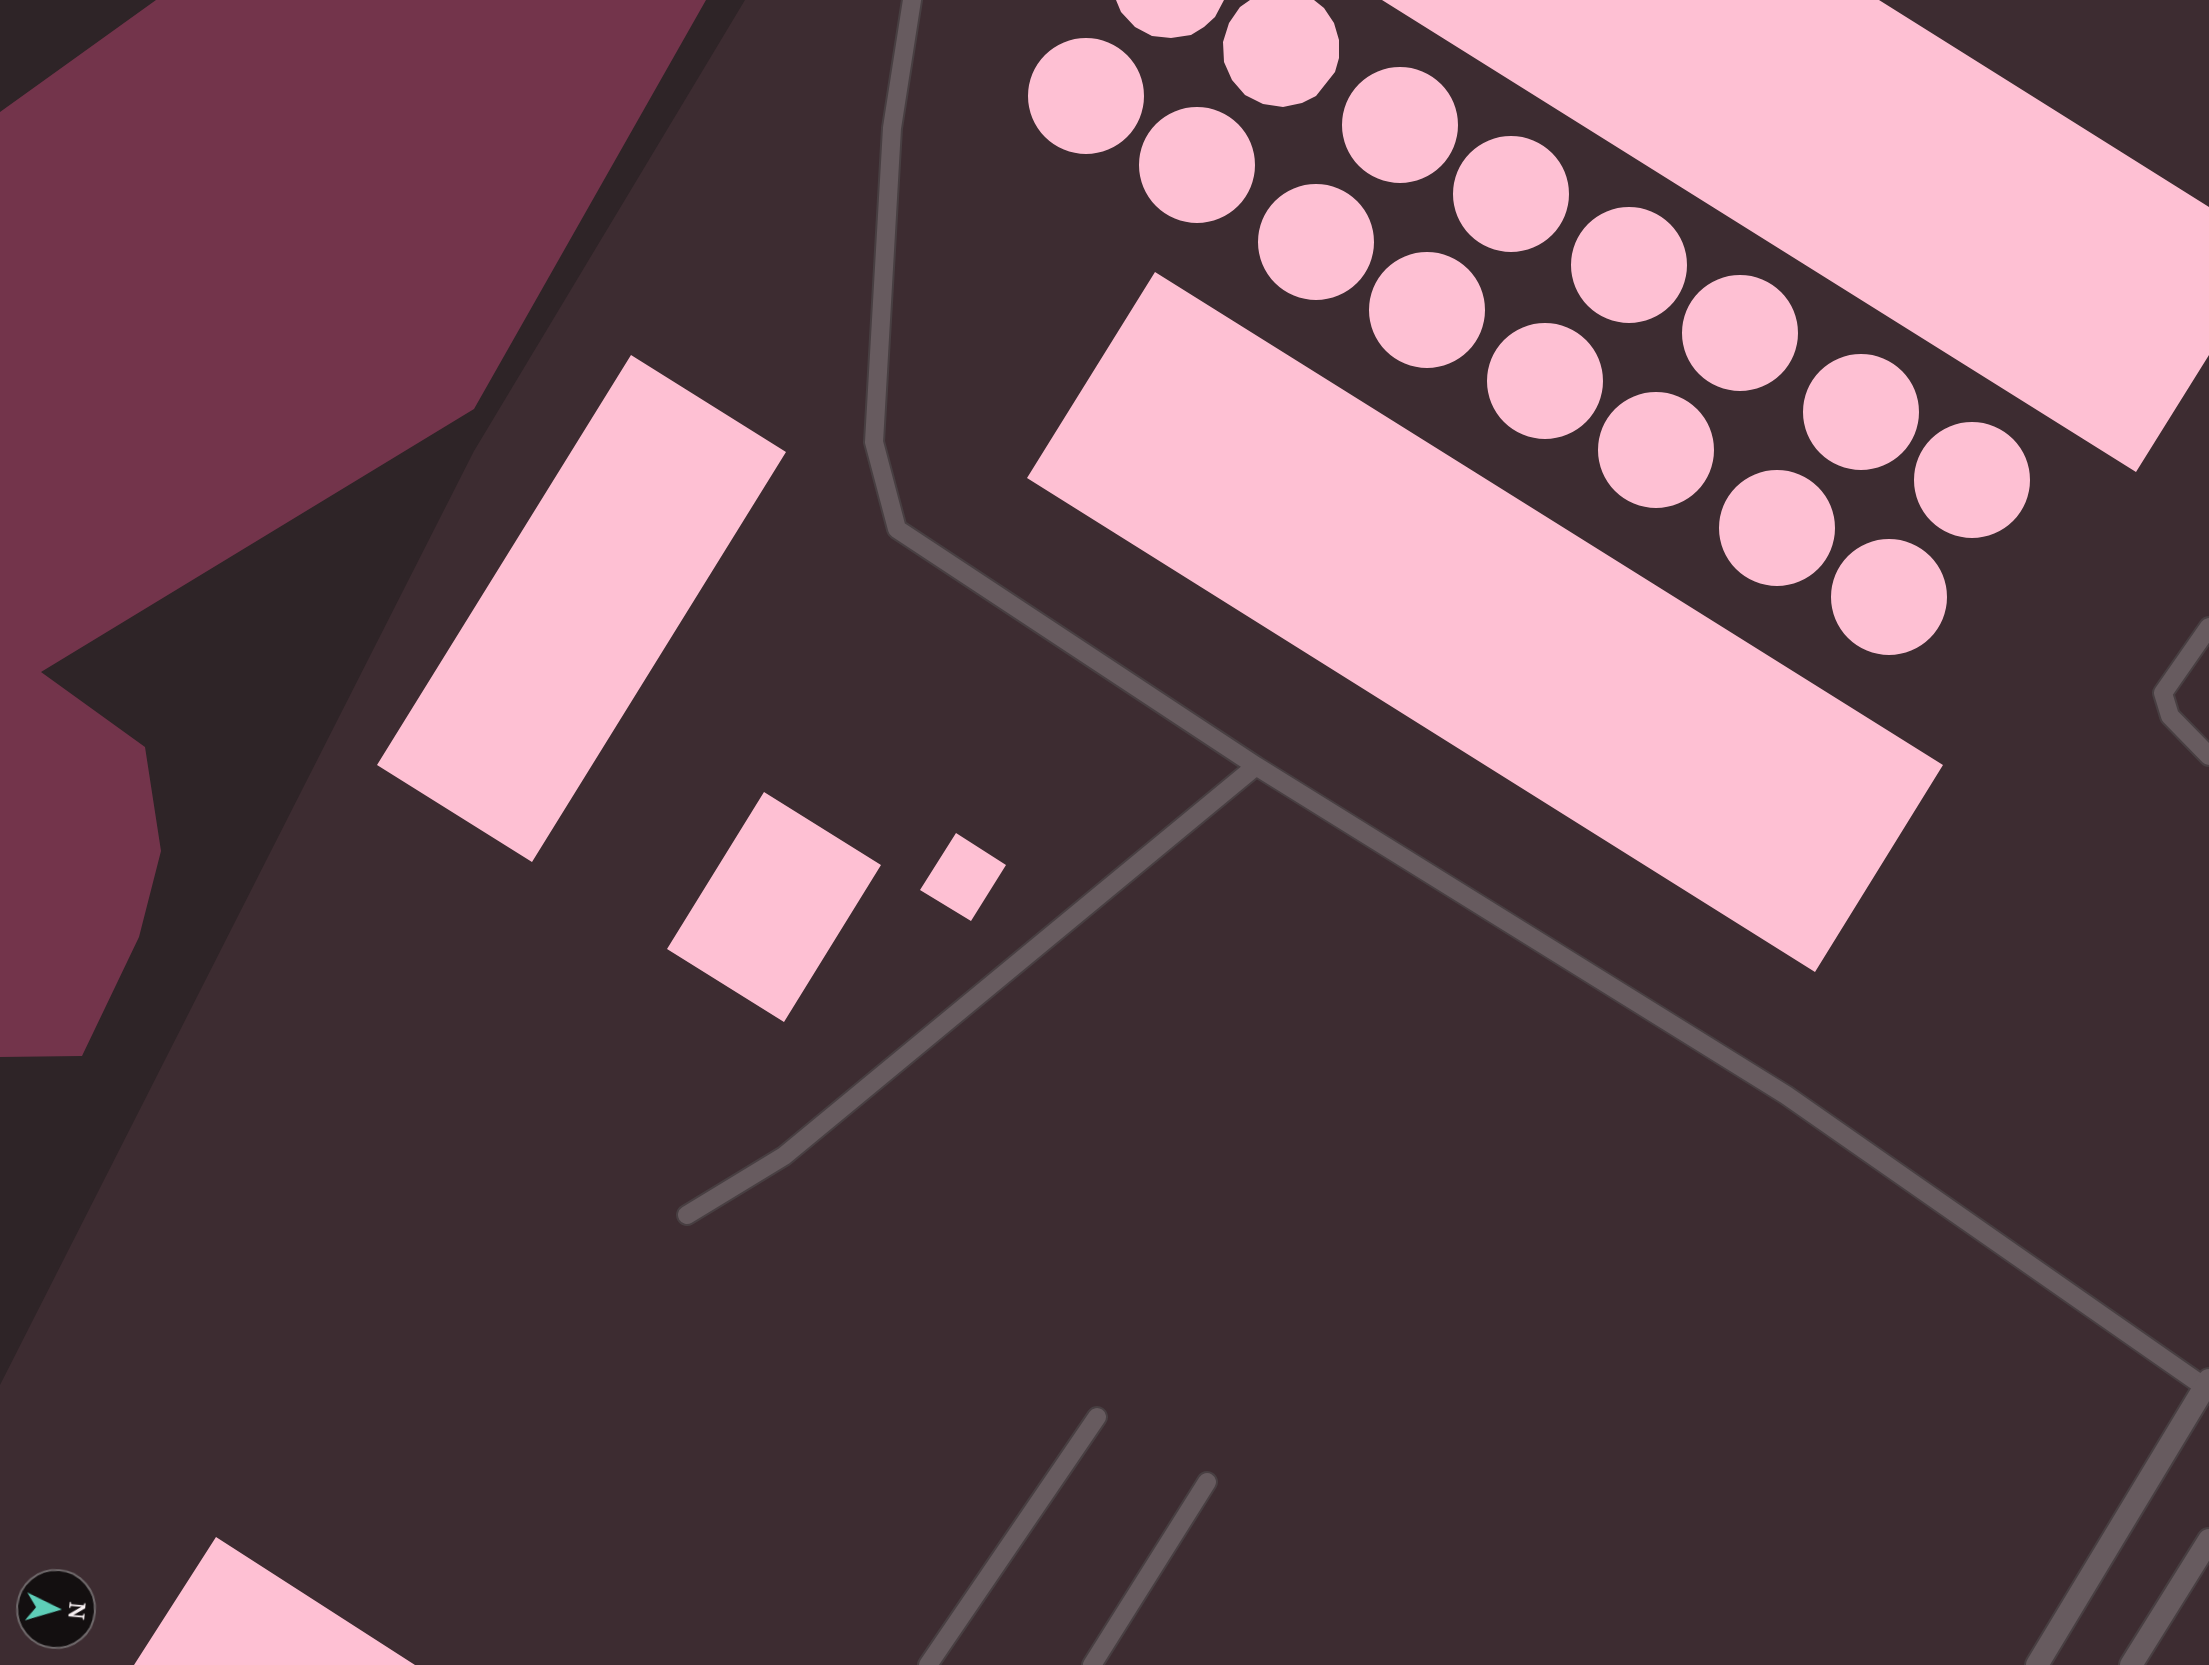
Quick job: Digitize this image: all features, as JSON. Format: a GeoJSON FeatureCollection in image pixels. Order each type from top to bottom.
{"type":"FeatureCollection","features":[{"type":"Feature","properties":{"kind":"street"},"geometry":{"type":"LineString","coordinates":[[2037,1665],[2208,1386]]}},
{"type":"Feature","properties":{"kind":"street"},"geometry":{"type":"LineString","coordinates":[[2131,1665],[2209,1540]]}},
{"type":"Feature","properties":{"kind":"lane"},"geometry":{"type":"LineString","coordinates":[[912,0],[892,128],[874,442],[897,529],[1256,766],[1786,1095],[2208,1386]]}},
{"type":"Feature","properties":{"kind":"lane"},"geometry":{"type":"LineString","coordinates":[[2209,627],[2163,693],[2170,716],[2209,756]]}},
{"type":"Feature","properties":{"kind":"lane"},"geometry":{"type":"LineString","coordinates":[[687,1215],[784,1156],[1256,766]]}},
{"type":"Feature","properties":{"kind":"lane"},"geometry":{"type":"LineString","coordinates":[[928,1665],[1097,1417]]}},
{"type":"Feature","properties":{"kind":"lane"},"geometry":{"type":"LineString","coordinates":[[1092,1665],[1207,1482]]}},
{"type":"Feature","properties":{"kind":"shaded area"},"geometry":{"type":"Polygon","coordinates":[[[156,0],[706,0],[474,409],[41,672],[145,747],[161,851],[139,937],[82,1056],[0,1057],[0,112],[156,0]]]}},
{"type":"Feature","properties":{"kind":"shaded area"},"geometry":{"type":"Polygon","coordinates":[[[745,0],[2209,0],[2209,1665],[0,1665],[0,1385],[474,451],[745,0]]]}},
{"type":"Feature","properties":{"kind":"building"},"geometry":{"type":"Polygon","coordinates":[[[1116,0],[1224,0],[1215,17],[1204,27],[1191,35],[1171,38],[1152,36],[1135,27],[1121,12],[1116,0]]]}},
{"type":"Feature","properties":{"kind":"building"},"geometry":{"type":"Polygon","coordinates":[[[1250,0],[1314,0],[1324,8],[1334,23],[1339,40],[1339,58],[1335,72],[1316,96],[1283,107],[1263,104],[1245,95],[1232,80],[1224,62],[1223,42],[1229,23],[1240,7],[1250,0]]]}},
{"type":"Feature","properties":{"kind":"building"},"geometry":{"type":"Polygon","coordinates":[[[1382,0],[1879,0],[2209,207],[2209,355],[2136,472],[1382,0]]]}},
{"type":"Feature","properties":{"kind":"building"},"geometry":{"type":"Polygon","coordinates":[[[1086,38],[1108,42],[1127,55],[1140,74],[1144,96],[1140,118],[1127,137],[1108,150],[1086,154],[1064,150],[1045,137],[1032,118],[1028,96],[1032,74],[1045,55],[1064,42],[1086,38]]]}},
{"type":"Feature","properties":{"kind":"building"},"geometry":{"type":"Polygon","coordinates":[[[1400,67],[1422,71],[1441,84],[1454,103],[1458,125],[1454,147],[1441,166],[1422,179],[1400,183],[1378,179],[1359,166],[1346,147],[1342,125],[1346,103],[1359,84],[1378,71],[1400,67]]]}},
{"type":"Feature","properties":{"kind":"building"},"geometry":{"type":"Polygon","coordinates":[[[1197,107],[1219,111],[1238,124],[1251,143],[1255,165],[1251,187],[1238,206],[1219,219],[1197,223],[1175,219],[1156,206],[1143,187],[1139,165],[1143,143],[1156,124],[1175,111],[1197,107]]]}},
{"type":"Feature","properties":{"kind":"building"},"geometry":{"type":"Polygon","coordinates":[[[1511,136],[1533,140],[1552,153],[1565,172],[1569,194],[1565,216],[1552,235],[1533,248],[1511,252],[1489,248],[1470,235],[1457,216],[1453,194],[1457,172],[1470,153],[1489,140],[1511,136]]]}},
{"type":"Feature","properties":{"kind":"building"},"geometry":{"type":"Polygon","coordinates":[[[1316,184],[1338,188],[1357,201],[1370,220],[1374,242],[1370,264],[1357,283],[1338,296],[1316,300],[1294,296],[1275,283],[1262,264],[1258,242],[1262,220],[1275,201],[1294,188],[1316,184]]]}},
{"type":"Feature","properties":{"kind":"building"},"geometry":{"type":"Polygon","coordinates":[[[1629,207],[1651,211],[1670,224],[1683,243],[1687,265],[1683,287],[1670,306],[1651,319],[1629,323],[1607,319],[1588,306],[1575,287],[1571,265],[1575,243],[1588,224],[1607,211],[1629,207]]]}},
{"type":"Feature","properties":{"kind":"building"},"geometry":{"type":"Polygon","coordinates":[[[1427,252],[1449,256],[1468,269],[1481,288],[1485,310],[1481,332],[1468,351],[1449,364],[1427,368],[1405,364],[1386,351],[1373,332],[1369,310],[1373,288],[1386,269],[1405,256],[1427,252]]]}},
{"type":"Feature","properties":{"kind":"building"},"geometry":{"type":"Polygon","coordinates":[[[1155,272],[1943,765],[1815,972],[1027,478],[1155,272]]]}},
{"type":"Feature","properties":{"kind":"building"},"geometry":{"type":"Polygon","coordinates":[[[1740,275],[1762,279],[1781,292],[1794,311],[1798,333],[1794,355],[1781,374],[1762,387],[1740,391],[1718,387],[1699,374],[1686,355],[1682,333],[1686,311],[1699,292],[1718,279],[1740,275]]]}},
{"type":"Feature","properties":{"kind":"building"},"geometry":{"type":"Polygon","coordinates":[[[1545,323],[1567,327],[1586,340],[1599,359],[1603,381],[1599,403],[1586,422],[1567,435],[1545,439],[1523,435],[1504,422],[1491,403],[1487,381],[1491,359],[1504,340],[1523,327],[1545,323]]]}},
{"type":"Feature","properties":{"kind":"building"},"geometry":{"type":"Polygon","coordinates":[[[1861,354],[1883,358],[1902,371],[1915,390],[1919,412],[1915,434],[1902,453],[1883,466],[1861,470],[1839,466],[1820,453],[1807,434],[1803,412],[1807,390],[1820,371],[1839,358],[1861,354]]]}},
{"type":"Feature","properties":{"kind":"building"},"geometry":{"type":"Polygon","coordinates":[[[631,355],[786,452],[532,862],[377,765],[631,355]]]}},
{"type":"Feature","properties":{"kind":"building"},"geometry":{"type":"Polygon","coordinates":[[[1656,392],[1678,396],[1697,409],[1710,428],[1714,450],[1710,472],[1697,491],[1678,504],[1656,508],[1634,504],[1615,491],[1602,472],[1598,450],[1602,428],[1615,409],[1634,396],[1656,392]]]}},
{"type":"Feature","properties":{"kind":"building"},"geometry":{"type":"Polygon","coordinates":[[[1972,422],[1994,426],[2013,439],[2026,458],[2030,480],[2026,502],[2013,521],[1994,534],[1972,538],[1950,534],[1931,521],[1918,502],[1914,480],[1918,458],[1931,439],[1950,426],[1972,422]]]}},
{"type":"Feature","properties":{"kind":"building"},"geometry":{"type":"Polygon","coordinates":[[[1777,470],[1799,474],[1818,487],[1831,506],[1835,528],[1831,550],[1818,569],[1799,582],[1777,586],[1755,582],[1736,569],[1723,550],[1719,528],[1723,506],[1736,487],[1755,474],[1777,470]]]}},
{"type":"Feature","properties":{"kind":"building"},"geometry":{"type":"Polygon","coordinates":[[[1889,539],[1911,543],[1930,556],[1943,575],[1947,597],[1943,619],[1930,638],[1911,651],[1889,655],[1867,651],[1848,638],[1835,619],[1831,597],[1835,575],[1848,556],[1867,543],[1889,539]]]}},
{"type":"Feature","properties":{"kind":"building"},"geometry":{"type":"Polygon","coordinates":[[[764,792],[881,865],[784,1022],[667,949],[764,792]]]}},
{"type":"Feature","properties":{"kind":"building"},"geometry":{"type":"Polygon","coordinates":[[[956,833],[1006,865],[971,921],[920,890],[956,833]]]}},
{"type":"Feature","properties":{"kind":"building"},"geometry":{"type":"Polygon","coordinates":[[[216,1537],[415,1665],[134,1665],[216,1537]]]}}]}
